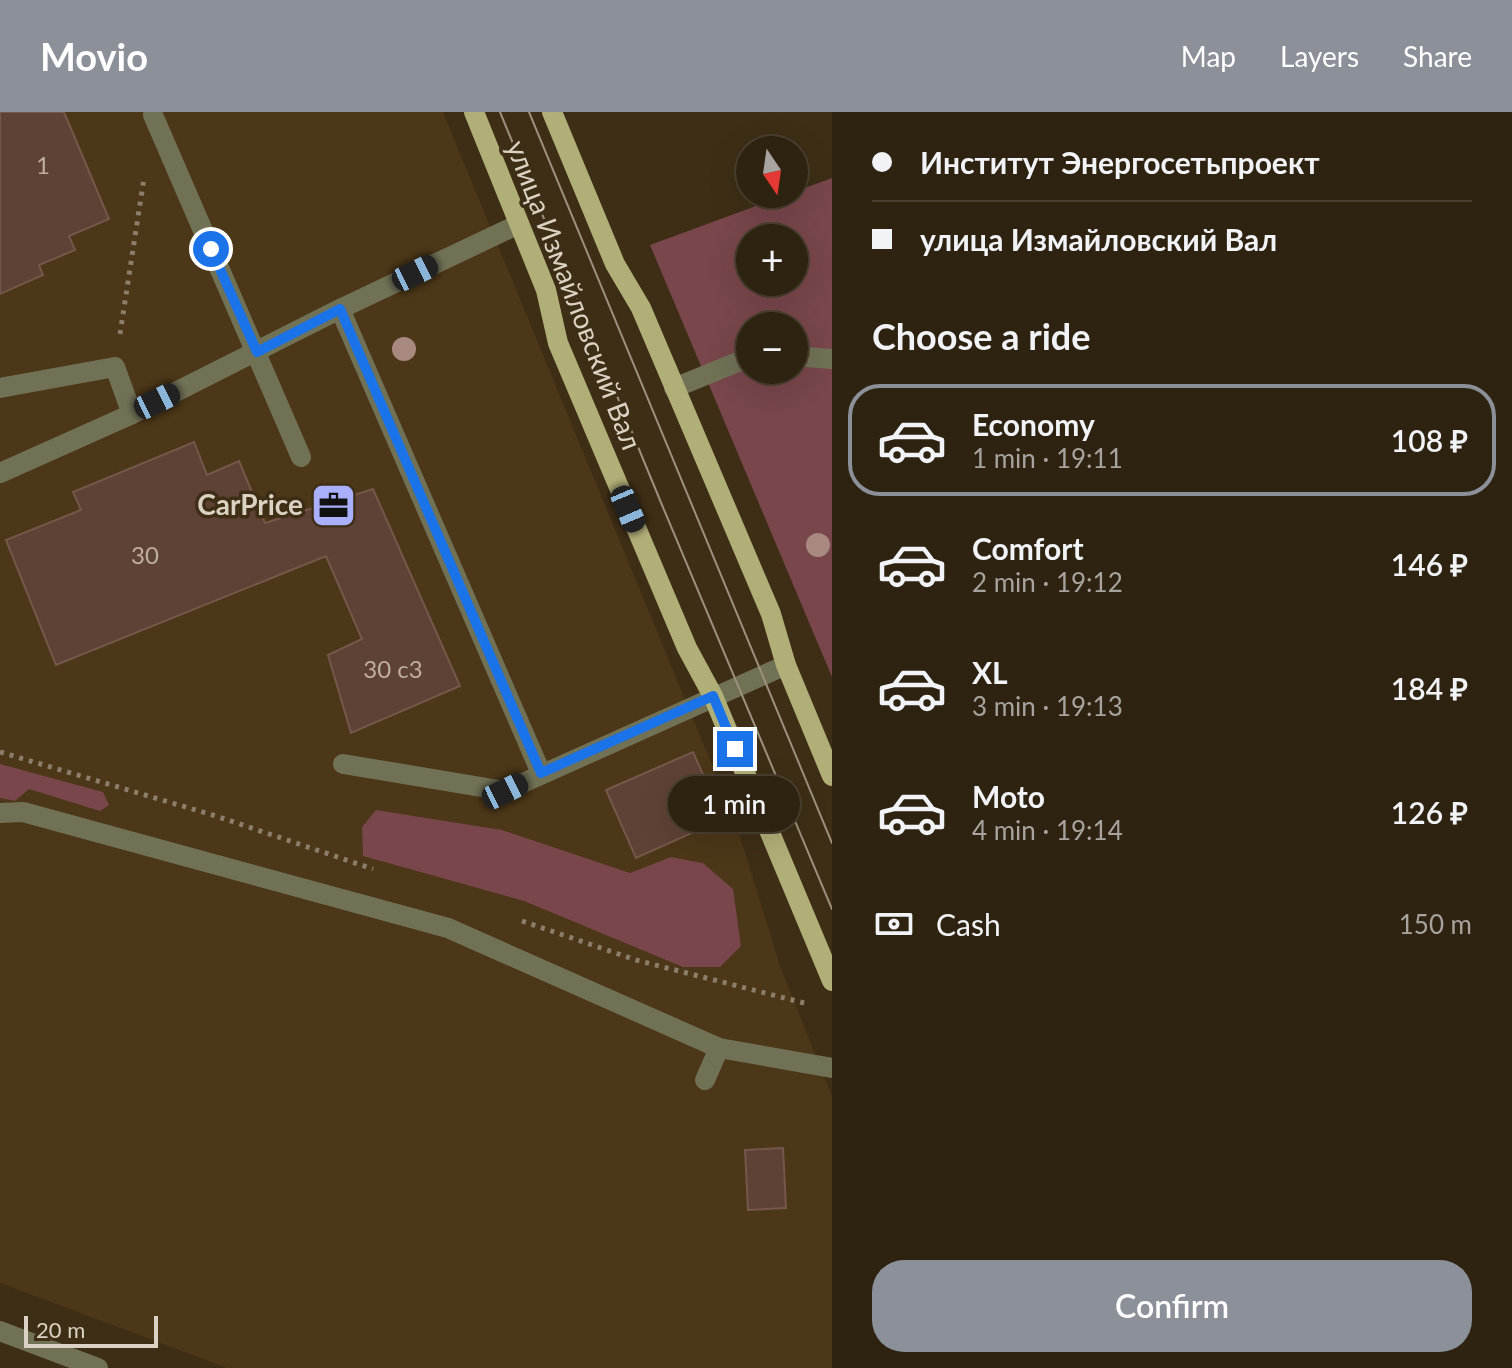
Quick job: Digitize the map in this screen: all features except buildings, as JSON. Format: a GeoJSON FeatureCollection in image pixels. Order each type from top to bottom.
{"type":"FeatureCollection","features":[{"type":"Feature","properties":{"kind":"main road","name":"улица Измайловский Вал"},"geometry":{"type":"LineString","coordinates":[[474,112],[546,290],[558,343],[687,648],[713,696],[832,981]]}},
{"type":"Feature","properties":{"kind":"main road","name":"улица Измайловский Вал"},"geometry":{"type":"LineString","coordinates":[[552,112],[615,264],[641,308],[771,614],[786,665],[832,776]]}},
{"type":"Feature","properties":{"kind":"street"},"geometry":{"type":"LineString","coordinates":[[153,115],[301,457]]}},
{"type":"Feature","properties":{"kind":"street"},"geometry":{"type":"LineString","coordinates":[[0,473],[132,414],[340,309],[519,224]]}},
{"type":"Feature","properties":{"kind":"street"},"geometry":{"type":"LineString","coordinates":[[340,309],[541,773]]}},
{"type":"Feature","properties":{"kind":"street"},"geometry":{"type":"LineString","coordinates":[[808,357],[832,359]]}},
{"type":"Feature","properties":{"kind":"street"},"geometry":{"type":"LineString","coordinates":[[674,388],[736,363]]}},
{"type":"Feature","properties":{"kind":"street"},"geometry":{"type":"LineString","coordinates":[[0,388],[115,367],[132,414]]}},
{"type":"Feature","properties":{"kind":"street"},"geometry":{"type":"LineString","coordinates":[[343,764],[505,791],[786,665]]}},
{"type":"Feature","properties":{"kind":"street"},"geometry":{"type":"LineString","coordinates":[[0,813],[23,812],[448,928],[719,1048],[832,1068]]}},
{"type":"Feature","properties":{"kind":"street"},"geometry":{"type":"LineString","coordinates":[[705,1080],[719,1048]]}},
{"type":"Feature","properties":{"kind":"street"},"geometry":{"type":"LineString","coordinates":[[0,1331],[98,1368]]}},
{"type":"Feature","properties":{"kind":"path"},"geometry":{"type":"LineString","coordinates":[[115,367],[153,115]]}},
{"type":"Feature","properties":{"kind":"shaded area"},"geometry":{"type":"Polygon","coordinates":[[[0,112],[443,112],[736,823],[780,966],[832,1096],[832,1368],[227,1368],[0,1283],[0,112]]]}},
{"type":"Feature","properties":{"kind":"shaded area"},"geometry":{"type":"Polygon","coordinates":[[[832,178],[832,677],[650,245],[751,208],[808,208],[808,187],[832,178]]]}},
{"type":"Feature","properties":{"kind":"shaded area"},"geometry":{"type":"Polygon","coordinates":[[[0,764],[103,792],[109,805],[100,811],[29,789],[15,801],[0,798],[0,764]]]}},
{"type":"Feature","properties":{"kind":"shaded area"},"geometry":{"type":"Polygon","coordinates":[[[376,810],[502,830],[630,873],[671,857],[703,863],[733,889],[741,946],[720,967],[683,967],[524,901],[363,856],[362,827],[376,810]]]}},
{"type":"Feature","properties":{"kind":"tram line"},"geometry":{"type":"LineString","coordinates":[[500,112],[832,909]]}},
{"type":"Feature","properties":{"kind":"tram line"},"geometry":{"type":"LineString","coordinates":[[529,112],[832,843]]}},
{"type":"Feature","properties":{"kind":"place","name":"CarPrice"},"geometry":{"type":"Point","coordinates":[334,505]}},
{"type":"Feature","properties":{"kind":"route"},"geometry":{"type":"LineString","coordinates":[[211,249],[257,352],[340,309],[541,773],[713,696],[735,749]]}}]}
